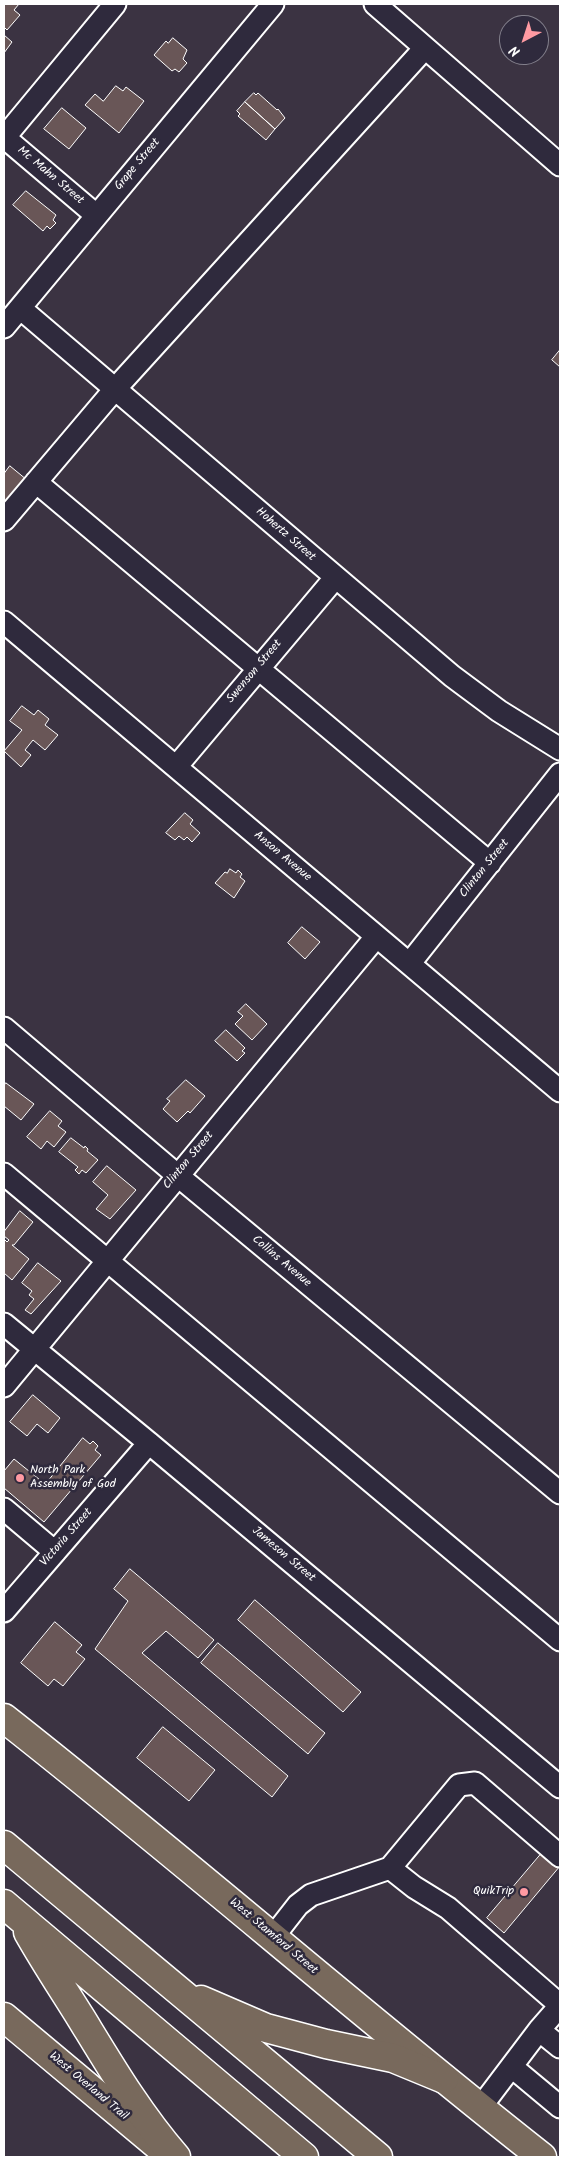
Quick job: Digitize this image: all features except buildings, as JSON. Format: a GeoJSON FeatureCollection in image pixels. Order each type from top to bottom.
{"type":"FeatureCollection","features":[{"type":"Feature","properties":{"kind":"main road","name":"West Stamford Street"},"geometry":{"type":"LineString","coordinates":[[4,1718],[166,1848],[444,2079],[542,2157]]}},
{"type":"Feature","properties":{"kind":"main road"},"geometry":{"type":"LineString","coordinates":[[4,1845],[378,2157]]}},
{"type":"Feature","properties":{"kind":"main road"},"geometry":{"type":"LineString","coordinates":[[12,1911],[117,2078],[147,2123],[176,2157]]}},
{"type":"Feature","properties":{"kind":"main road"},"geometry":{"type":"LineString","coordinates":[[12,1911],[304,2157]]}},
{"type":"Feature","properties":{"kind":"main road"},"geometry":{"type":"LineString","coordinates":[[179,1992],[266,2028],[326,2044],[393,2058],[444,2079]]}},
{"type":"Feature","properties":{"kind":"main road","name":"West Overland Trail"},"geometry":{"type":"LineString","coordinates":[[4,2017],[172,2157]]}},
{"type":"Feature","properties":{"kind":"street"},"geometry":{"type":"LineString","coordinates":[[4,138],[115,4]]}},
{"type":"Feature","properties":{"kind":"street","name":"Grape Street"},"geometry":{"type":"LineString","coordinates":[[4,327],[96,214],[273,4]]}},
{"type":"Feature","properties":{"kind":"street"},"geometry":{"type":"LineString","coordinates":[[375,4],[560,165]]}},
{"type":"Feature","properties":{"kind":"street"},"geometry":{"type":"LineString","coordinates":[[4,520],[115,389],[425,48]]}},
{"type":"Feature","properties":{"kind":"street","name":"Mc Mahn Street"},"geometry":{"type":"LineString","coordinates":[[4,138],[96,214]]}},
{"type":"Feature","properties":{"kind":"street","name":"Hohertz Street"},"geometry":{"type":"LineString","coordinates":[[20,308],[452,676],[499,711],[560,749]]}},
{"type":"Feature","properties":{"kind":"street"},"geometry":{"type":"LineString","coordinates":[[36,482],[490,863]]}},
{"type":"Feature","properties":{"kind":"street","name":"Swenson Street"},"geometry":{"type":"LineString","coordinates":[[176,767],[335,578]]}},
{"type":"Feature","properties":{"kind":"street","name":"Anson Avenue"},"geometry":{"type":"LineString","coordinates":[[4,622],[560,1091]]}},
{"type":"Feature","properties":{"kind":"street","name":"Clinton Street"},"geometry":{"type":"LineString","coordinates":[[410,963],[560,774]]}},
{"type":"Feature","properties":{"kind":"street","name":"Clinton Street"},"geometry":{"type":"LineString","coordinates":[[4,1386],[376,937]]}},
{"type":"Feature","properties":{"kind":"street","name":"Collins Avenue"},"geometry":{"type":"LineString","coordinates":[[4,1028],[177,1175],[560,1493]]}},
{"type":"Feature","properties":{"kind":"street"},"geometry":{"type":"LineString","coordinates":[[4,1174],[560,1640]]}},
{"type":"Feature","properties":{"kind":"street","name":"Jameson Street"},"geometry":{"type":"LineString","coordinates":[[4,1324],[149,1443],[560,1788]]}},
{"type":"Feature","properties":{"kind":"street","name":"Victoria Street"},"geometry":{"type":"LineString","coordinates":[[4,1611],[149,1443]]}},
{"type":"Feature","properties":{"kind":"street"},"geometry":{"type":"LineString","coordinates":[[4,1510],[55,1552]]}},
{"type":"Feature","properties":{"kind":"street"},"geometry":{"type":"LineString","coordinates":[[272,1937],[298,1904],[311,1896],[390,1868],[459,1785],[475,1784],[560,1856]]}},
{"type":"Feature","properties":{"kind":"street"},"geometry":{"type":"LineString","coordinates":[[390,1868],[448,1908],[560,2005],[480,2108]]}},
{"type":"Feature","properties":{"kind":"street"},"geometry":{"type":"LineString","coordinates":[[539,2030],[560,2047]]}},
{"type":"Feature","properties":{"kind":"street"},"geometry":{"type":"LineString","coordinates":[[512,2066],[560,2107]]}},
{"type":"Feature","properties":{"kind":"place","name":"North Park Assembly of God"},"geometry":{"type":"Point","coordinates":[20,1478]}},
{"type":"Feature","properties":{"kind":"place","name":"QuikTrip"},"geometry":{"type":"Point","coordinates":[524,1892]}}]}
